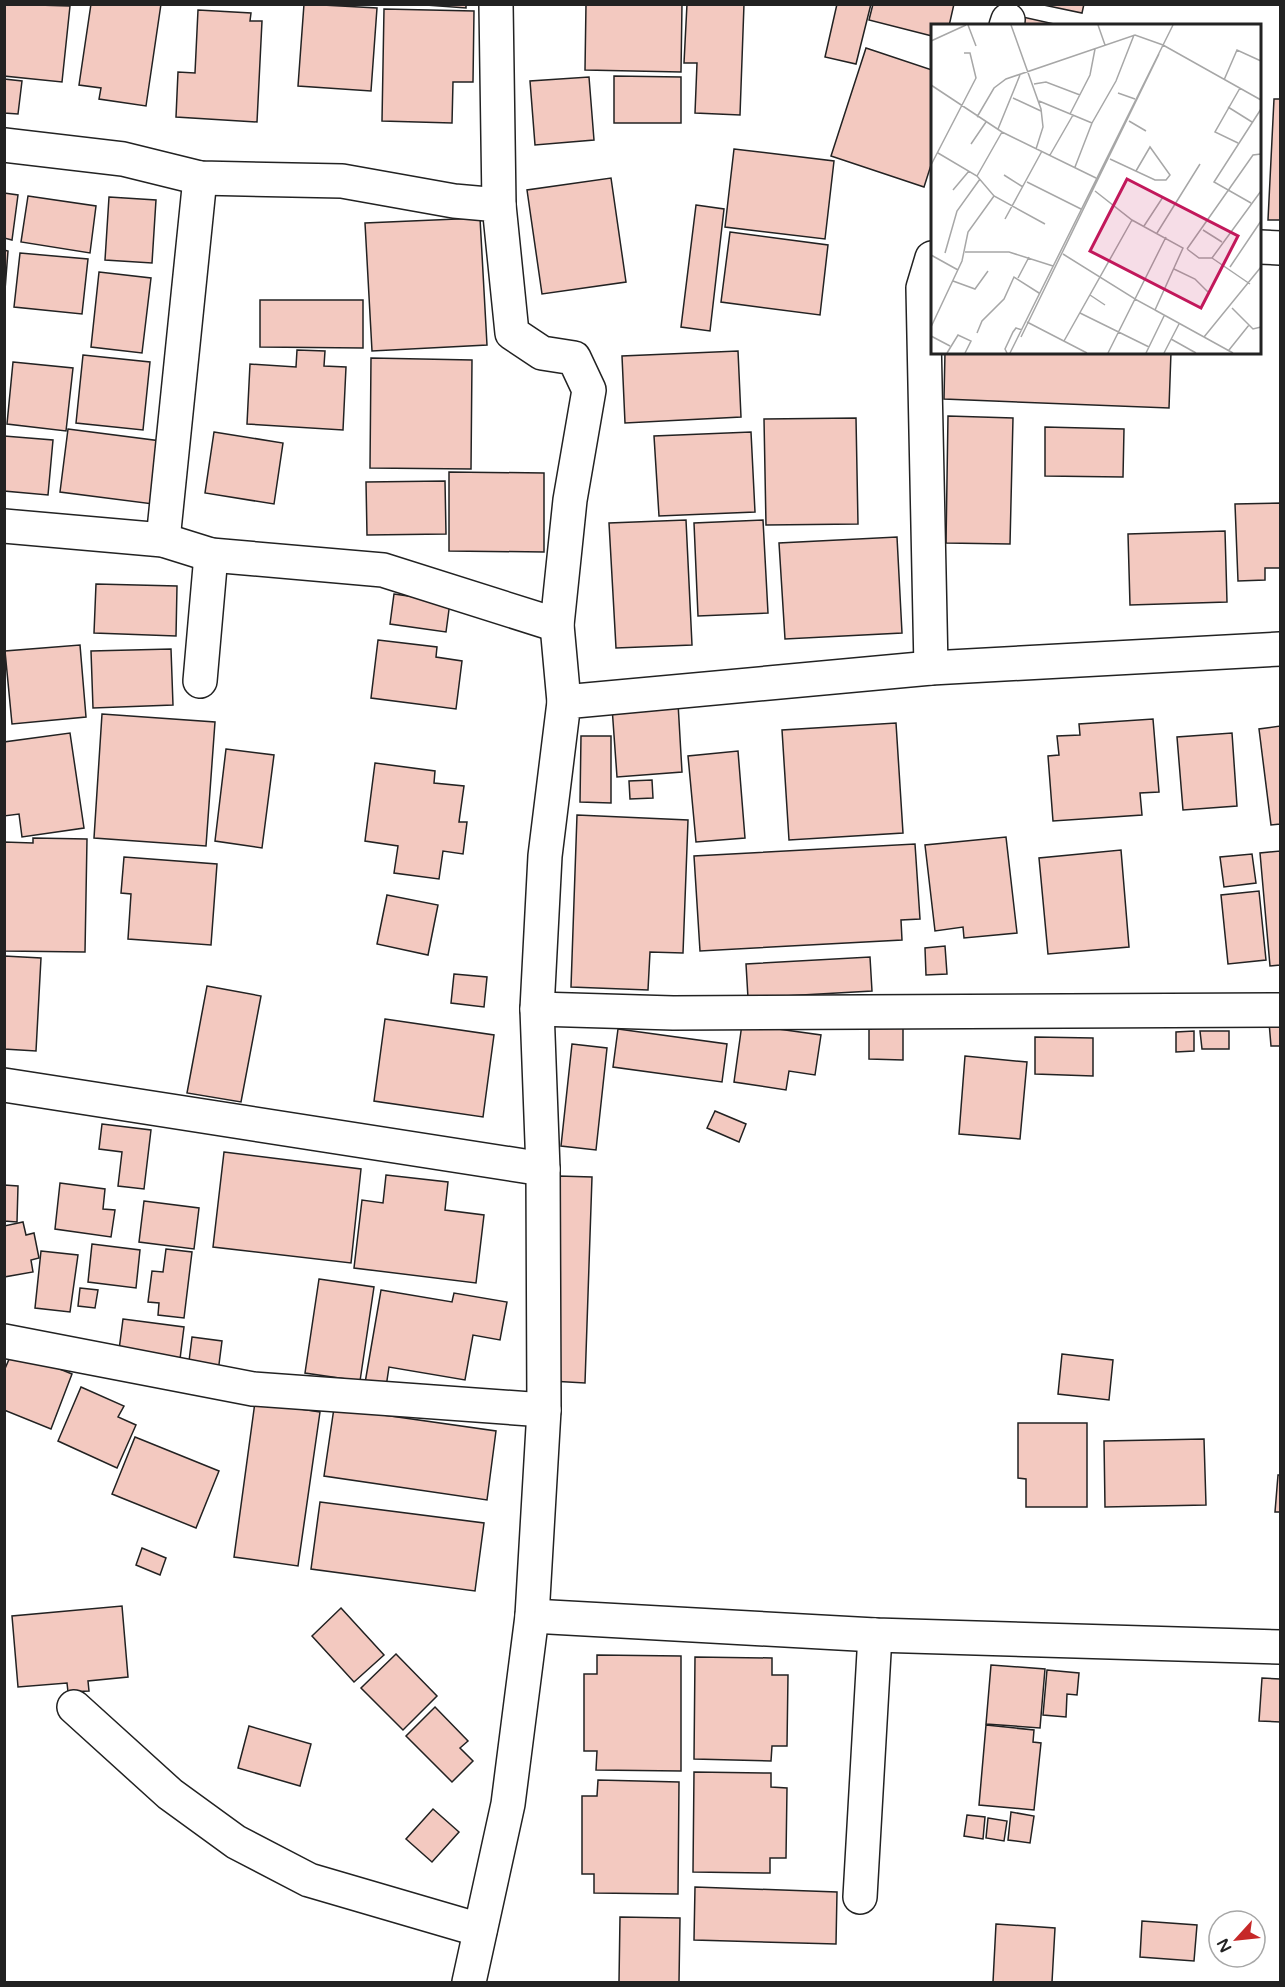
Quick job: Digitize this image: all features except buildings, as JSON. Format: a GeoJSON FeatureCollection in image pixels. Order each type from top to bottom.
{"type":"FeatureCollection","features":[{"type":"Feature","properties":{"kind":"street"},"geometry":{"type":"LineString","coordinates":[[469,1983],[508,1804],[532,1616],[544,1410],[543,1169],[537,1009],[545,856],[564,702],[557,625],[570,500],[589,390],[574,358],[542,353],[512,333],[499,206],[496,4]]}},
{"type":"Feature","properties":{"kind":"street"},"geometry":{"type":"LineString","coordinates":[[4,145],[123,159],[200,178],[342,181],[454,201],[499,206]]}},
{"type":"Feature","properties":{"kind":"street"},"geometry":{"type":"LineString","coordinates":[[163,540],[200,178]]}},
{"type":"Feature","properties":{"kind":"street"},"geometry":{"type":"LineString","coordinates":[[1261,247],[1281,249]]}},
{"type":"Feature","properties":{"kind":"street"},"geometry":{"type":"LineString","coordinates":[[931,264],[923,288],[932,668]]}},
{"type":"Feature","properties":{"kind":"street"},"geometry":{"type":"LineString","coordinates":[[4,526],[163,540],[212,555],[383,570],[557,625]]}},
{"type":"Feature","properties":{"kind":"street"},"geometry":{"type":"LineString","coordinates":[[200,681],[212,555]]}},
{"type":"Feature","properties":{"kind":"street"},"geometry":{"type":"LineString","coordinates":[[564,702],[932,668],[1281,649]]}},
{"type":"Feature","properties":{"kind":"street"},"geometry":{"type":"LineString","coordinates":[[537,1009],[673,1013],[1281,1010]]}},
{"type":"Feature","properties":{"kind":"street"},"geometry":{"type":"LineString","coordinates":[[4,1085],[543,1169]]}},
{"type":"Feature","properties":{"kind":"street"},"geometry":{"type":"LineString","coordinates":[[4,1341],[253,1389],[544,1410]]}},
{"type":"Feature","properties":{"kind":"street"},"geometry":{"type":"LineString","coordinates":[[532,1616],[875,1635],[1281,1647]]}},
{"type":"Feature","properties":{"kind":"street"},"geometry":{"type":"LineString","coordinates":[[860,1897],[875,1635]]}},
{"type":"Feature","properties":{"kind":"street"},"geometry":{"type":"LineString","coordinates":[[74,1707],[170,1794],[236,1842],[309,1880],[480,1930]]}}]}
